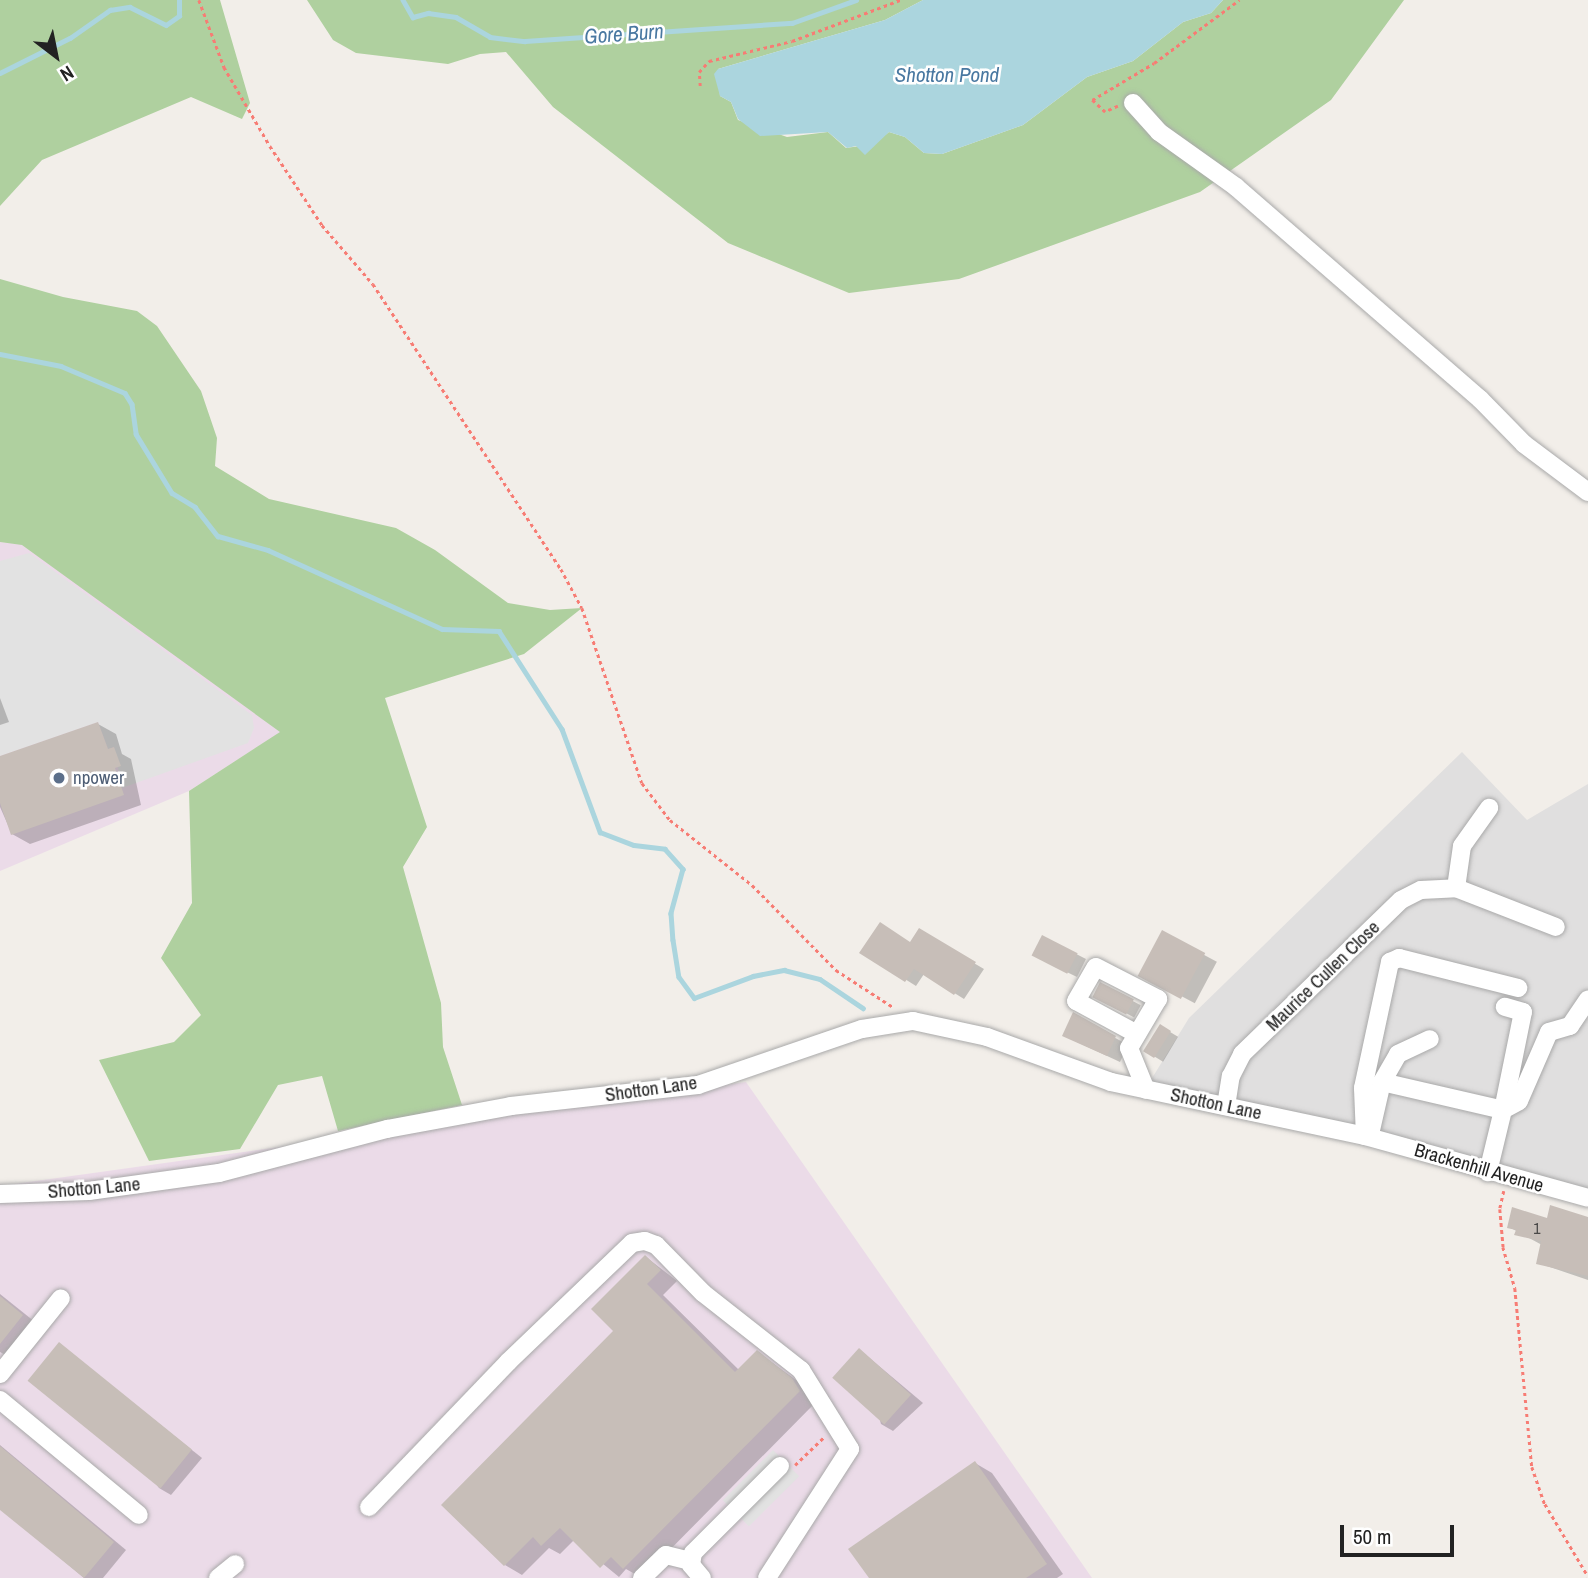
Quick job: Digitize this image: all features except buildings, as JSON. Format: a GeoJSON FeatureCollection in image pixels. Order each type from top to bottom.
{"type":"FeatureCollection","features":[{"type":"Feature","properties":{"kind":"street"},"geometry":{"type":"LineString","coordinates":[[1133,103],[1159,132],[1237,187],[1480,398],[1524,443],[1588,492]]}},
{"type":"Feature","properties":{"kind":"street"},"geometry":{"type":"LineString","coordinates":[[1456,888],[1462,846],[1489,808]]}},
{"type":"Feature","properties":{"kind":"street","name":"Maurice Cullen Close"},"geometry":{"type":"LineString","coordinates":[[1226,1106],[1231,1076],[1242,1055],[1401,900],[1421,890],[1456,888],[1556,927]]}},
{"type":"Feature","properties":{"kind":"street"},"geometry":{"type":"LineString","coordinates":[[1367,1136],[1363,1088],[1390,962],[1399,958],[1518,988]]}},
{"type":"Feature","properties":{"kind":"street"},"geometry":{"type":"LineString","coordinates":[[1382,1082],[1503,1110],[1519,1101],[1549,1032],[1570,1026],[1588,999]]}},
{"type":"Feature","properties":{"kind":"street"},"geometry":{"type":"LineString","coordinates":[[1488,1172],[1523,1012],[1505,1007]]}},
{"type":"Feature","properties":{"kind":"street","name":"Shotton Lane"},"geometry":{"type":"LineString","coordinates":[[0,1194],[89,1191],[219,1173],[387,1129],[511,1106],[698,1085],[862,1029],[913,1021],[987,1037],[1044,1060],[1146,1090],[1367,1136]]}},
{"type":"Feature","properties":{"kind":"street"},"geometry":{"type":"LineString","coordinates":[[1137,1034],[1129,1048],[1146,1090]]}},
{"type":"Feature","properties":{"kind":"street"},"geometry":{"type":"LineString","coordinates":[[1367,1136],[1382,1082],[1398,1054],[1430,1039]]}},
{"type":"Feature","properties":{"kind":"street","name":"Brackenhill Avenue"},"geometry":{"type":"LineString","coordinates":[[1367,1136],[1507,1178],[1588,1198]]}},
{"type":"Feature","properties":{"kind":"street"},"geometry":{"type":"LineString","coordinates":[[369,1507],[508,1362],[632,1243],[645,1241],[656,1245],[703,1293],[801,1370],[850,1449],[766,1578]]}},
{"type":"Feature","properties":{"kind":"street"},"geometry":{"type":"LineString","coordinates":[[0,1374],[61,1298]]}},
{"type":"Feature","properties":{"kind":"street"},"geometry":{"type":"LineString","coordinates":[[0,1400],[139,1515]]}},
{"type":"Feature","properties":{"kind":"street"},"geometry":{"type":"LineString","coordinates":[[690,1560],[776,1470]]}},
{"type":"Feature","properties":{"kind":"street"},"geometry":{"type":"LineString","coordinates":[[642,1578],[666,1555],[690,1560],[702,1578]]}},
{"type":"Feature","properties":{"kind":"street"},"geometry":{"type":"LineString","coordinates":[[218,1578],[235,1564]]}},
{"type":"Feature","properties":{"kind":"path"},"geometry":{"type":"LineString","coordinates":[[199,0],[224,67],[270,146],[322,225],[373,284],[567,579],[582,608],[642,783],[670,820],[730,865],[836,970],[913,1021]]}},
{"type":"Feature","properties":{"kind":"path"},"geometry":{"type":"LineString","coordinates":[[700,86],[699,72],[709,61],[792,41],[900,0]]}},
{"type":"Feature","properties":{"kind":"path"},"geometry":{"type":"LineString","coordinates":[[1133,103],[1129,100],[1105,112],[1092,100],[1154,63],[1240,0]]}},
{"type":"Feature","properties":{"kind":"path"},"geometry":{"type":"LineString","coordinates":[[1507,1178],[1500,1209],[1503,1247],[1515,1289],[1532,1467],[1545,1504],[1588,1576]]}},
{"type":"Feature","properties":{"kind":"path"},"geometry":{"type":"LineString","coordinates":[[776,1470],[787,1473],[836,1426]]}},
{"type":"Feature","properties":{"kind":"shaded area"},"geometry":{"type":"Polygon","coordinates":[[[0,542],[22,544],[281,732],[189,791],[0,871],[0,542]]]}},
{"type":"Feature","properties":{"kind":"shaded area"},"geometry":{"type":"Polygon","coordinates":[[[29,553],[252,715],[254,728],[248,743],[122,788],[114,747],[108,749],[98,722],[0,756],[0,561],[29,553]]]}},
{"type":"Feature","properties":{"kind":"shaded area"},"geometry":{"type":"Polygon","coordinates":[[[1462,752],[1527,820],[1588,784],[1588,1200],[1149,1083],[1189,1018],[1462,752]]]}},
{"type":"Feature","properties":{"kind":"shaded area"},"geometry":{"type":"Polygon","coordinates":[[[746,1082],[1092,1578],[0,1578],[0,1186],[746,1082]]]}},
{"type":"Feature","properties":{"kind":"shaded area"},"geometry":{"type":"Polygon","coordinates":[[[773,1450],[799,1476],[749,1526],[723,1500],[773,1450]]]}},
{"type":"Feature","properties":{"kind":"green space"},"geometry":{"type":"Polygon","coordinates":[[[0,0],[220,0],[250,103],[242,119],[191,97],[42,160],[0,206],[0,0]]]}},
{"type":"Feature","properties":{"kind":"green space"},"geometry":{"type":"Polygon","coordinates":[[[307,0],[923,0],[885,20],[718,69],[720,96],[731,102],[738,120],[787,137],[828,132],[846,148],[874,144],[889,132],[905,137],[924,153],[942,154],[1023,125],[1087,77],[1133,61],[1183,22],[1211,13],[1223,0],[1404,0],[1331,100],[1200,192],[959,279],[849,293],[728,243],[553,107],[506,52],[480,54],[448,64],[356,53],[333,40],[307,0]]]}},
{"type":"Feature","properties":{"kind":"green space"},"geometry":{"type":"Polygon","coordinates":[[[0,279],[63,297],[137,311],[157,326],[201,391],[217,438],[215,466],[269,499],[396,528],[435,550],[508,603],[550,610],[582,608],[524,654],[385,698],[427,827],[403,867],[441,1003],[443,1047],[462,1105],[338,1131],[322,1076],[278,1085],[240,1149],[149,1161],[99,1060],[174,1042],[201,1015],[161,958],[192,903],[189,791],[280,732],[22,545],[0,542],[0,279]]]}},
{"type":"Feature","properties":{"kind":"water","name":"Shotton Pond"},"geometry":{"type":"Polygon","coordinates":[[[923,0],[1223,0],[1211,13],[1183,22],[1133,61],[1087,77],[1023,125],[942,154],[924,153],[905,137],[889,132],[865,155],[856,146],[847,148],[828,132],[760,136],[738,119],[731,102],[720,96],[714,74],[718,69],[885,20],[923,0]]]}},
{"type":"Feature","properties":{"kind":"waterway","name":"Gore Burn"},"geometry":{"type":"LineString","coordinates":[[0,73],[70,38],[110,10],[130,7],[166,25],[179,16],[179,0]]}},
{"type":"Feature","properties":{"kind":"waterway","name":"Gore Burn"},"geometry":{"type":"LineString","coordinates":[[403,0],[413,17],[428,13],[456,17],[490,37],[525,41],[792,23],[856,0]]}},
{"type":"Feature","properties":{"kind":"waterway"},"geometry":{"type":"LineString","coordinates":[[0,354],[61,366],[125,393],[132,404],[136,434],[172,493],[195,507],[218,536],[268,550],[442,629],[499,631],[562,729],[600,832],[634,845],[665,849],[683,869],[671,913],[673,940],[679,977],[694,998],[753,976],[784,970],[820,979],[863,1008]]}},
{"type":"Feature","properties":{"kind":"place","name":"npower"},"geometry":{"type":"Point","coordinates":[59,778]}}]}
